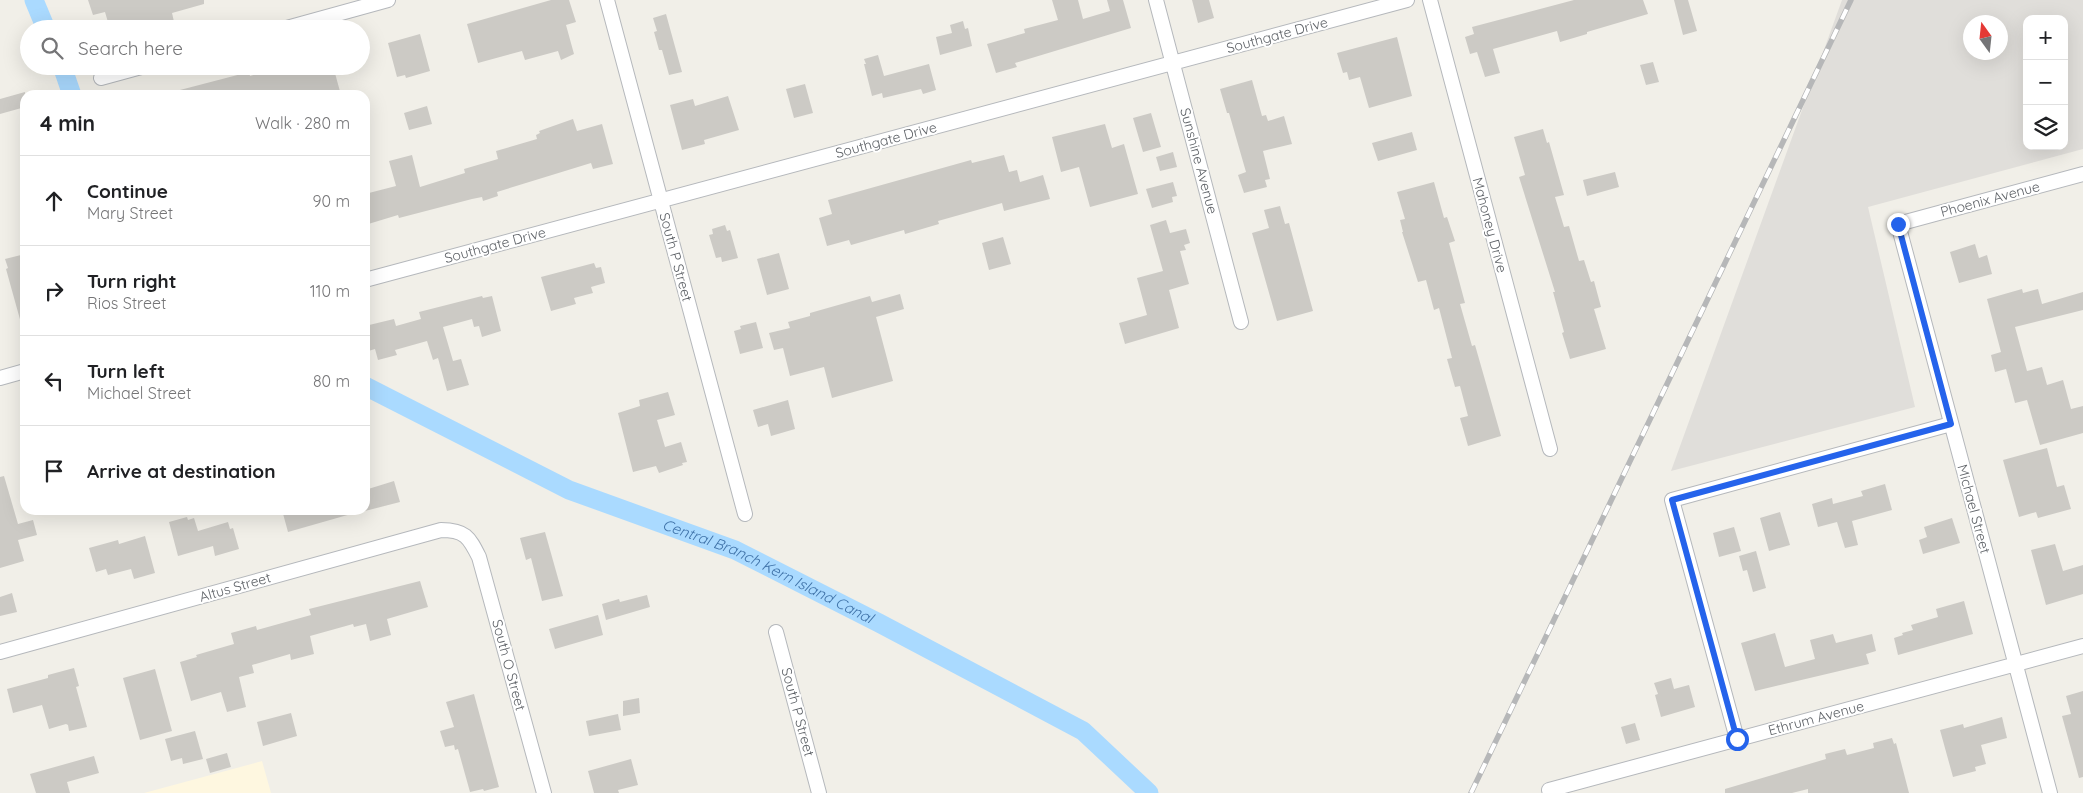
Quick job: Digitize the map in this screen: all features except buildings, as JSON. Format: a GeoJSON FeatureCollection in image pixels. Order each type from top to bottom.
{"type":"FeatureCollection","features":[{"type":"Feature","properties":{"kind":"street"},"geometry":{"type":"LineString","coordinates":[[316,20],[388,0]]}},
{"type":"Feature","properties":{"kind":"street","name":"South P Street"},"geometry":{"type":"LineString","coordinates":[[607,0],[745,514]]}},
{"type":"Feature","properties":{"kind":"street","name":"Sunshine Avenue"},"geometry":{"type":"LineString","coordinates":[[1156,0],[1241,322]]}},
{"type":"Feature","properties":{"kind":"street","name":"Southgate Drive"},"geometry":{"type":"LineString","coordinates":[[370,279],[1407,0]]}},
{"type":"Feature","properties":{"kind":"street","name":"Mahoney Drive"},"geometry":{"type":"LineString","coordinates":[[1430,0],[1550,449]]}},
{"type":"Feature","properties":{"kind":"street"},"geometry":{"type":"LineString","coordinates":[[101,78],[112,75]]}},
{"type":"Feature","properties":{"kind":"street","name":"Phoenix Avenue"},"geometry":{"type":"LineString","coordinates":[[1898,224],[2083,174]]}},
{"type":"Feature","properties":{"kind":"street","name":"Michael Street"},"geometry":{"type":"LineString","coordinates":[[1898,224],[2050,793]]}},
{"type":"Feature","properties":{"kind":"street"},"geometry":{"type":"LineString","coordinates":[[0,378],[20,373]]}},
{"type":"Feature","properties":{"kind":"street"},"geometry":{"type":"LineString","coordinates":[[1737,739],[1672,500],[1951,424]]}},
{"type":"Feature","properties":{"kind":"street","name":"Altus Street"},"geometry":{"type":"LineString","coordinates":[[0,652],[441,530],[456,530],[469,538]]}},
{"type":"Feature","properties":{"kind":"street","name":"South O Street"},"geometry":{"type":"LineString","coordinates":[[469,538],[479,557],[544,793]]}},
{"type":"Feature","properties":{"kind":"street","name":"South P Street"},"geometry":{"type":"LineString","coordinates":[[776,632],[819,793]]}},
{"type":"Feature","properties":{"kind":"street","name":"Ethrum Avenue"},"geometry":{"type":"LineString","coordinates":[[1550,791],[2083,646]]}},
{"type":"Feature","properties":{"kind":"shaded area"},"geometry":{"type":"Polygon","coordinates":[[[1842,0],[2083,0],[2083,149],[1868,207],[1915,407],[1671,471],[1842,0]]]}},
{"type":"Feature","properties":{"kind":"shaded area"},"geometry":{"type":"Polygon","coordinates":[[[262,761],[271,793],[144,793],[262,761]]]}},
{"type":"Feature","properties":{"kind":"waterway","name":"Central Branch Kern Island Canal"},"geometry":{"type":"LineString","coordinates":[[34,0],[42,20]]}},
{"type":"Feature","properties":{"kind":"waterway","name":"Central Branch Kern Island Canal"},"geometry":{"type":"LineString","coordinates":[[65,75],[70,90]]}},
{"type":"Feature","properties":{"kind":"waterway","name":"Central Branch Kern Island Canal"},"geometry":{"type":"LineString","coordinates":[[370,389],[569,490],[735,550],[879,623],[1083,731],[1149,793]]}},
{"type":"Feature","properties":{"kind":"railway"},"geometry":{"type":"LineString","coordinates":[[1471,793],[1851,0]]}},
{"type":"Feature","properties":{"kind":"route"},"geometry":{"type":"LineString","coordinates":[[1737,739],[1672,500],[1951,424],[1898,224]]}}]}
